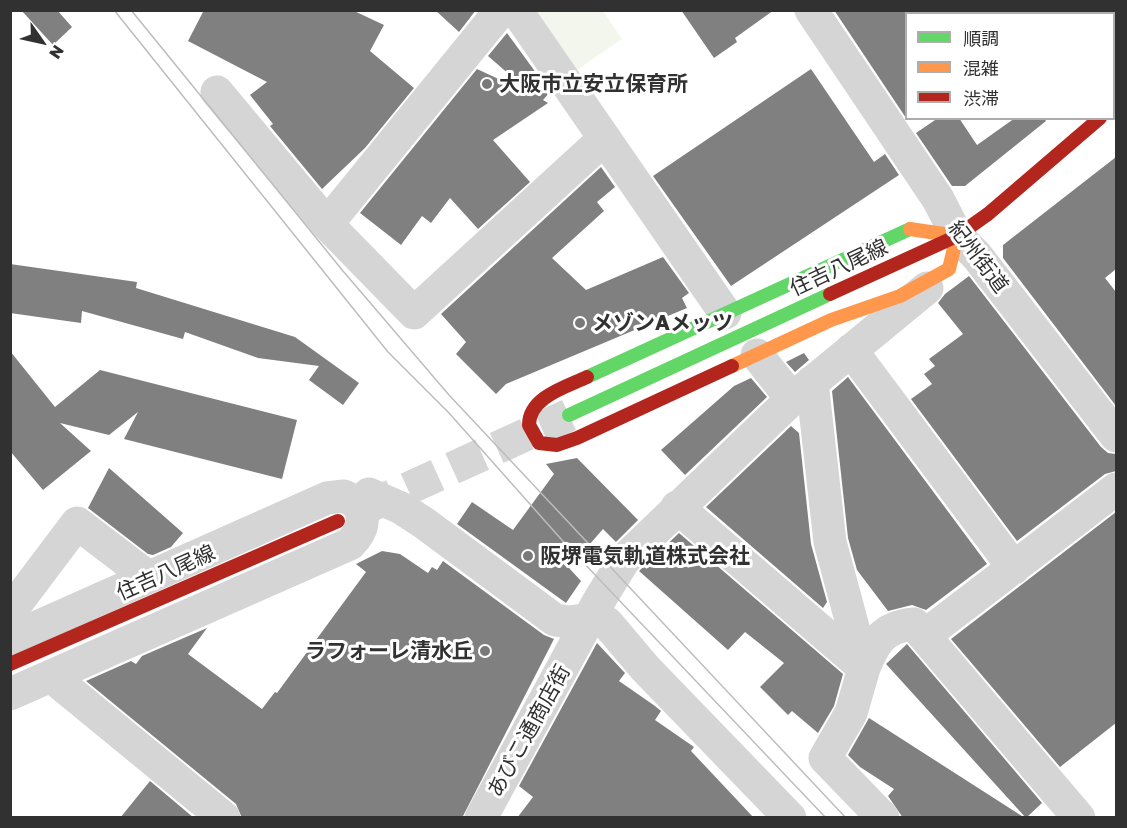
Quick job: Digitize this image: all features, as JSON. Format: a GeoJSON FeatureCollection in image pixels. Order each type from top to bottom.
{"type":"FeatureCollection","features":[{"type":"Feature","properties":{"kind":"main road","name":"住吉八尾線"},"geometry":{"type":"LineString","coordinates":[[569,415],[961,254],[988,214],[1098,120]]}},
{"type":"Feature","properties":{"kind":"main road"},"geometry":{"type":"LineString","coordinates":[[910,229],[961,254],[900,296],[831,320],[561,444],[547,445],[539,443],[533,437],[528,425],[530,412],[539,400],[725,313],[910,229]]}},
{"type":"Feature","properties":{"kind":"main road","name":"住吉八尾線"},"geometry":{"type":"LineString","coordinates":[[10,664],[349,512]]}},
{"type":"Feature","properties":{"kind":"street"},"geometry":{"type":"LineString","coordinates":[[327,224],[501,10]]}},
{"type":"Feature","properties":{"kind":"street"},"geometry":{"type":"LineString","coordinates":[[516,10],[725,313]]}},
{"type":"Feature","properties":{"kind":"street","name":"紀州街道"},"geometry":{"type":"LineString","coordinates":[[811,10],[938,199],[961,254],[1116,436]]}},
{"type":"Feature","properties":{"kind":"street"},"geometry":{"type":"LineString","coordinates":[[217,92],[327,224],[414,313],[604,139]]}},
{"type":"Feature","properties":{"kind":"street","name":"あびこ通商店街"},"geometry":{"type":"LineString","coordinates":[[482,818],[620,566],[677,507],[802,391],[961,254]]}},
{"type":"Feature","properties":{"kind":"street"},"geometry":{"type":"LineString","coordinates":[[831,320],[850,352],[1014,568]]}},
{"type":"Feature","properties":{"kind":"street"},"geometry":{"type":"LineString","coordinates":[[757,355],[802,391],[830,542],[869,655]]}},
{"type":"Feature","properties":{"kind":"street"},"geometry":{"type":"LineString","coordinates":[[924,636],[1116,489]]}},
{"type":"Feature","properties":{"kind":"street"},"geometry":{"type":"LineString","coordinates":[[349,512],[369,494],[400,508],[555,620],[569,622],[583,632],[607,623],[645,668],[790,818]]}},
{"type":"Feature","properties":{"kind":"street"},"geometry":{"type":"LineString","coordinates":[[10,639],[327,498],[344,496],[349,512],[364,520],[360,533],[350,544],[10,694]]}},
{"type":"Feature","properties":{"kind":"street"},"geometry":{"type":"LineString","coordinates":[[677,507],[869,655]]}},
{"type":"Feature","properties":{"kind":"street"},"geometry":{"type":"LineString","coordinates":[[10,612],[76,523],[148,577]]}},
{"type":"Feature","properties":{"kind":"street"},"geometry":{"type":"LineString","coordinates":[[883,818],[825,758],[851,713],[869,655],[897,626],[914,624],[1079,818]]}},
{"type":"Feature","properties":{"kind":"street"},"geometry":{"type":"LineString","coordinates":[[51,675],[224,818]]}},
{"type":"Feature","properties":{"kind":"shaded area"},"geometry":{"type":"Polygon","coordinates":[[[528,11],[603,11],[622,39],[571,74],[528,11]]]}},
{"type":"Feature","properties":{"kind":"building"},"geometry":{"type":"Polygon","coordinates":[[[21,10],[57,10],[72,27],[53,45],[21,10]]]}},
{"type":"Feature","properties":{"kind":"building"},"geometry":{"type":"Polygon","coordinates":[[[204,10],[352,10],[384,25],[370,51],[414,88],[365,148],[322,189],[270,126],[273,124],[250,95],[267,82],[188,41],[204,10]]]}},
{"type":"Feature","properties":{"kind":"building"},"geometry":{"type":"Polygon","coordinates":[[[435,10],[476,10],[459,32],[435,10]]]}},
{"type":"Feature","properties":{"kind":"building"},"geometry":{"type":"Polygon","coordinates":[[[681,10],[774,10],[735,38],[737,42],[714,58],[681,10]]]}},
{"type":"Feature","properties":{"kind":"building"},"geometry":{"type":"Polygon","coordinates":[[[834,10],[906,10],[905,116],[834,10]]]}},
{"type":"Feature","properties":{"kind":"building"},"geometry":{"type":"Polygon","coordinates":[[[507,33],[550,92],[543,100],[548,103],[493,140],[530,182],[478,229],[450,198],[431,223],[422,216],[401,245],[360,213],[477,69],[533,95],[488,56],[507,33]]]}},
{"type":"Feature","properties":{"kind":"building"},"geometry":{"type":"Polygon","coordinates":[[[811,69],[874,162],[885,154],[899,175],[731,286],[653,176],[811,69]]]}},
{"type":"Feature","properties":{"kind":"building"},"geometry":{"type":"Polygon","coordinates":[[[935,120],[960,120],[977,145],[1012,120],[1046,121],[965,186],[952,186],[916,133],[935,120]]]}},
{"type":"Feature","properties":{"kind":"building"},"geometry":{"type":"Polygon","coordinates":[[[1116,157],[1116,269],[1105,278],[1116,292],[1116,406],[1003,258],[1003,245],[1116,157]]]}},
{"type":"Feature","properties":{"kind":"building"},"geometry":{"type":"Polygon","coordinates":[[[601,167],[615,187],[597,202],[604,211],[552,258],[586,290],[663,257],[689,293],[682,298],[687,308],[506,384],[496,394],[456,354],[466,342],[441,314],[601,167]]]}},
{"type":"Feature","properties":{"kind":"building"},"geometry":{"type":"Polygon","coordinates":[[[10,264],[137,282],[136,288],[295,337],[359,383],[343,405],[309,380],[319,366],[258,358],[185,332],[183,339],[82,311],[81,323],[10,313],[10,264]]]}},
{"type":"Feature","properties":{"kind":"building"},"geometry":{"type":"Polygon","coordinates":[[[969,276],[1101,447],[1108,453],[1116,454],[1116,471],[1105,474],[1017,541],[911,399],[932,384],[924,374],[935,366],[929,359],[963,334],[938,303],[945,294],[969,276]]]}},
{"type":"Feature","properties":{"kind":"building"},"geometry":{"type":"Polygon","coordinates":[[[10,351],[55,407],[100,370],[297,420],[282,479],[124,439],[138,412],[109,435],[60,423],[91,451],[43,490],[10,451],[10,351]]]}},
{"type":"Feature","properties":{"kind":"building"},"geometry":{"type":"Polygon","coordinates":[[[804,353],[809,360],[795,372],[786,362],[804,353]]]}},
{"type":"Feature","properties":{"kind":"building"},"geometry":{"type":"Polygon","coordinates":[[[848,377],[987,564],[926,610],[912,605],[888,611],[857,570],[848,538],[832,391],[848,377]]]}},
{"type":"Feature","properties":{"kind":"building"},"geometry":{"type":"Polygon","coordinates":[[[751,378],[767,397],[685,475],[661,450],[734,386],[751,378]]]}},
{"type":"Feature","properties":{"kind":"building"},"geometry":{"type":"Polygon","coordinates":[[[791,426],[799,433],[811,544],[827,602],[823,608],[706,507],[791,426]]]}},
{"type":"Feature","properties":{"kind":"building"},"geometry":{"type":"Polygon","coordinates":[[[577,458],[638,520],[616,542],[603,529],[569,568],[581,581],[566,603],[457,524],[472,502],[513,530],[554,474],[546,464],[577,458]]]}},
{"type":"Feature","properties":{"kind":"building"},"geometry":{"type":"Polygon","coordinates":[[[109,468],[183,533],[171,547],[153,555],[148,554],[88,508],[109,468]]]}},
{"type":"Feature","properties":{"kind":"building"},"geometry":{"type":"Polygon","coordinates":[[[1116,512],[1116,723],[1060,767],[951,639],[1116,512]]]}},
{"type":"Feature","properties":{"kind":"building"},"geometry":{"type":"Polygon","coordinates":[[[679,533],[843,674],[834,706],[818,733],[792,711],[788,715],[760,687],[784,663],[745,632],[728,650],[639,571],[679,533]]]}},
{"type":"Feature","properties":{"kind":"building"},"geometry":{"type":"Polygon","coordinates":[[[382,551],[400,554],[428,573],[432,567],[437,570],[443,561],[544,635],[554,639],[462,818],[242,818],[236,804],[86,681],[131,661],[136,664],[142,656],[207,628],[188,654],[262,709],[275,692],[277,693],[366,572],[356,564],[382,551]]]}},
{"type":"Feature","properties":{"kind":"building"},"geometry":{"type":"Polygon","coordinates":[[[597,643],[625,673],[619,681],[661,711],[655,720],[694,747],[691,751],[754,818],[517,818],[533,797],[519,786],[597,643]]]}},
{"type":"Feature","properties":{"kind":"building"},"geometry":{"type":"Polygon","coordinates":[[[907,644],[1042,803],[1026,818],[886,664],[907,644]]]}},
{"type":"Feature","properties":{"kind":"building"},"geometry":{"type":"Polygon","coordinates":[[[869,718],[1025,818],[903,818],[888,796],[894,789],[860,767],[848,755],[869,718]]]}},
{"type":"Feature","properties":{"kind":"building"},"geometry":{"type":"Polygon","coordinates":[[[150,781],[194,818],[120,818],[150,781]]]}},
{"type":"Feature","properties":{"kind":"tunnel"},"geometry":{"type":"LineString","coordinates":[[363,509],[569,415]]}},
{"type":"Feature","properties":{"kind":"tram line"},"geometry":{"type":"LineString","coordinates":[[114,10],[388,352],[449,413],[561,539],[826,818]]}},
{"type":"Feature","properties":{"kind":"tram line"},"geometry":{"type":"LineString","coordinates":[[131,10],[343,271],[449,395],[846,818]]}},
{"type":"Feature","properties":{"kind":"traffic: fast"},"geometry":{"type":"LineString","coordinates":[[587,377],[910,229]]}},
{"type":"Feature","properties":{"kind":"traffic: fast"},"geometry":{"type":"LineString","coordinates":[[569,415],[830,294]]}},
{"type":"Feature","properties":{"kind":"traffic: slow"},"geometry":{"type":"LineString","coordinates":[[732,366],[831,320],[900,296],[949,269],[957,236],[910,229]]}},
{"type":"Feature","properties":{"kind":"traffic: jam"},"geometry":{"type":"LineString","coordinates":[[830,294],[957,236],[988,214],[1098,120]]}},
{"type":"Feature","properties":{"kind":"traffic: jam"},"geometry":{"type":"LineString","coordinates":[[587,377],[550,394],[535,407],[529,425],[539,443],[557,445],[577,438],[732,366]]}},
{"type":"Feature","properties":{"kind":"traffic: jam"},"geometry":{"type":"LineString","coordinates":[[10,664],[338,521]]}},
{"type":"Feature","properties":{"kind":"place","name":"大阪市立安立保育所"},"geometry":{"type":"Point","coordinates":[487,84]}},
{"type":"Feature","properties":{"kind":"place","name":"メゾンAメッツ"},"geometry":{"type":"Point","coordinates":[580,323]}},
{"type":"Feature","properties":{"kind":"place","name":"阪堺電気軌道株式会社"},"geometry":{"type":"Point","coordinates":[528,556]}},
{"type":"Feature","properties":{"kind":"place","name":"ラフォーレ清水丘"},"geometry":{"type":"Point","coordinates":[485,651]}}]}
